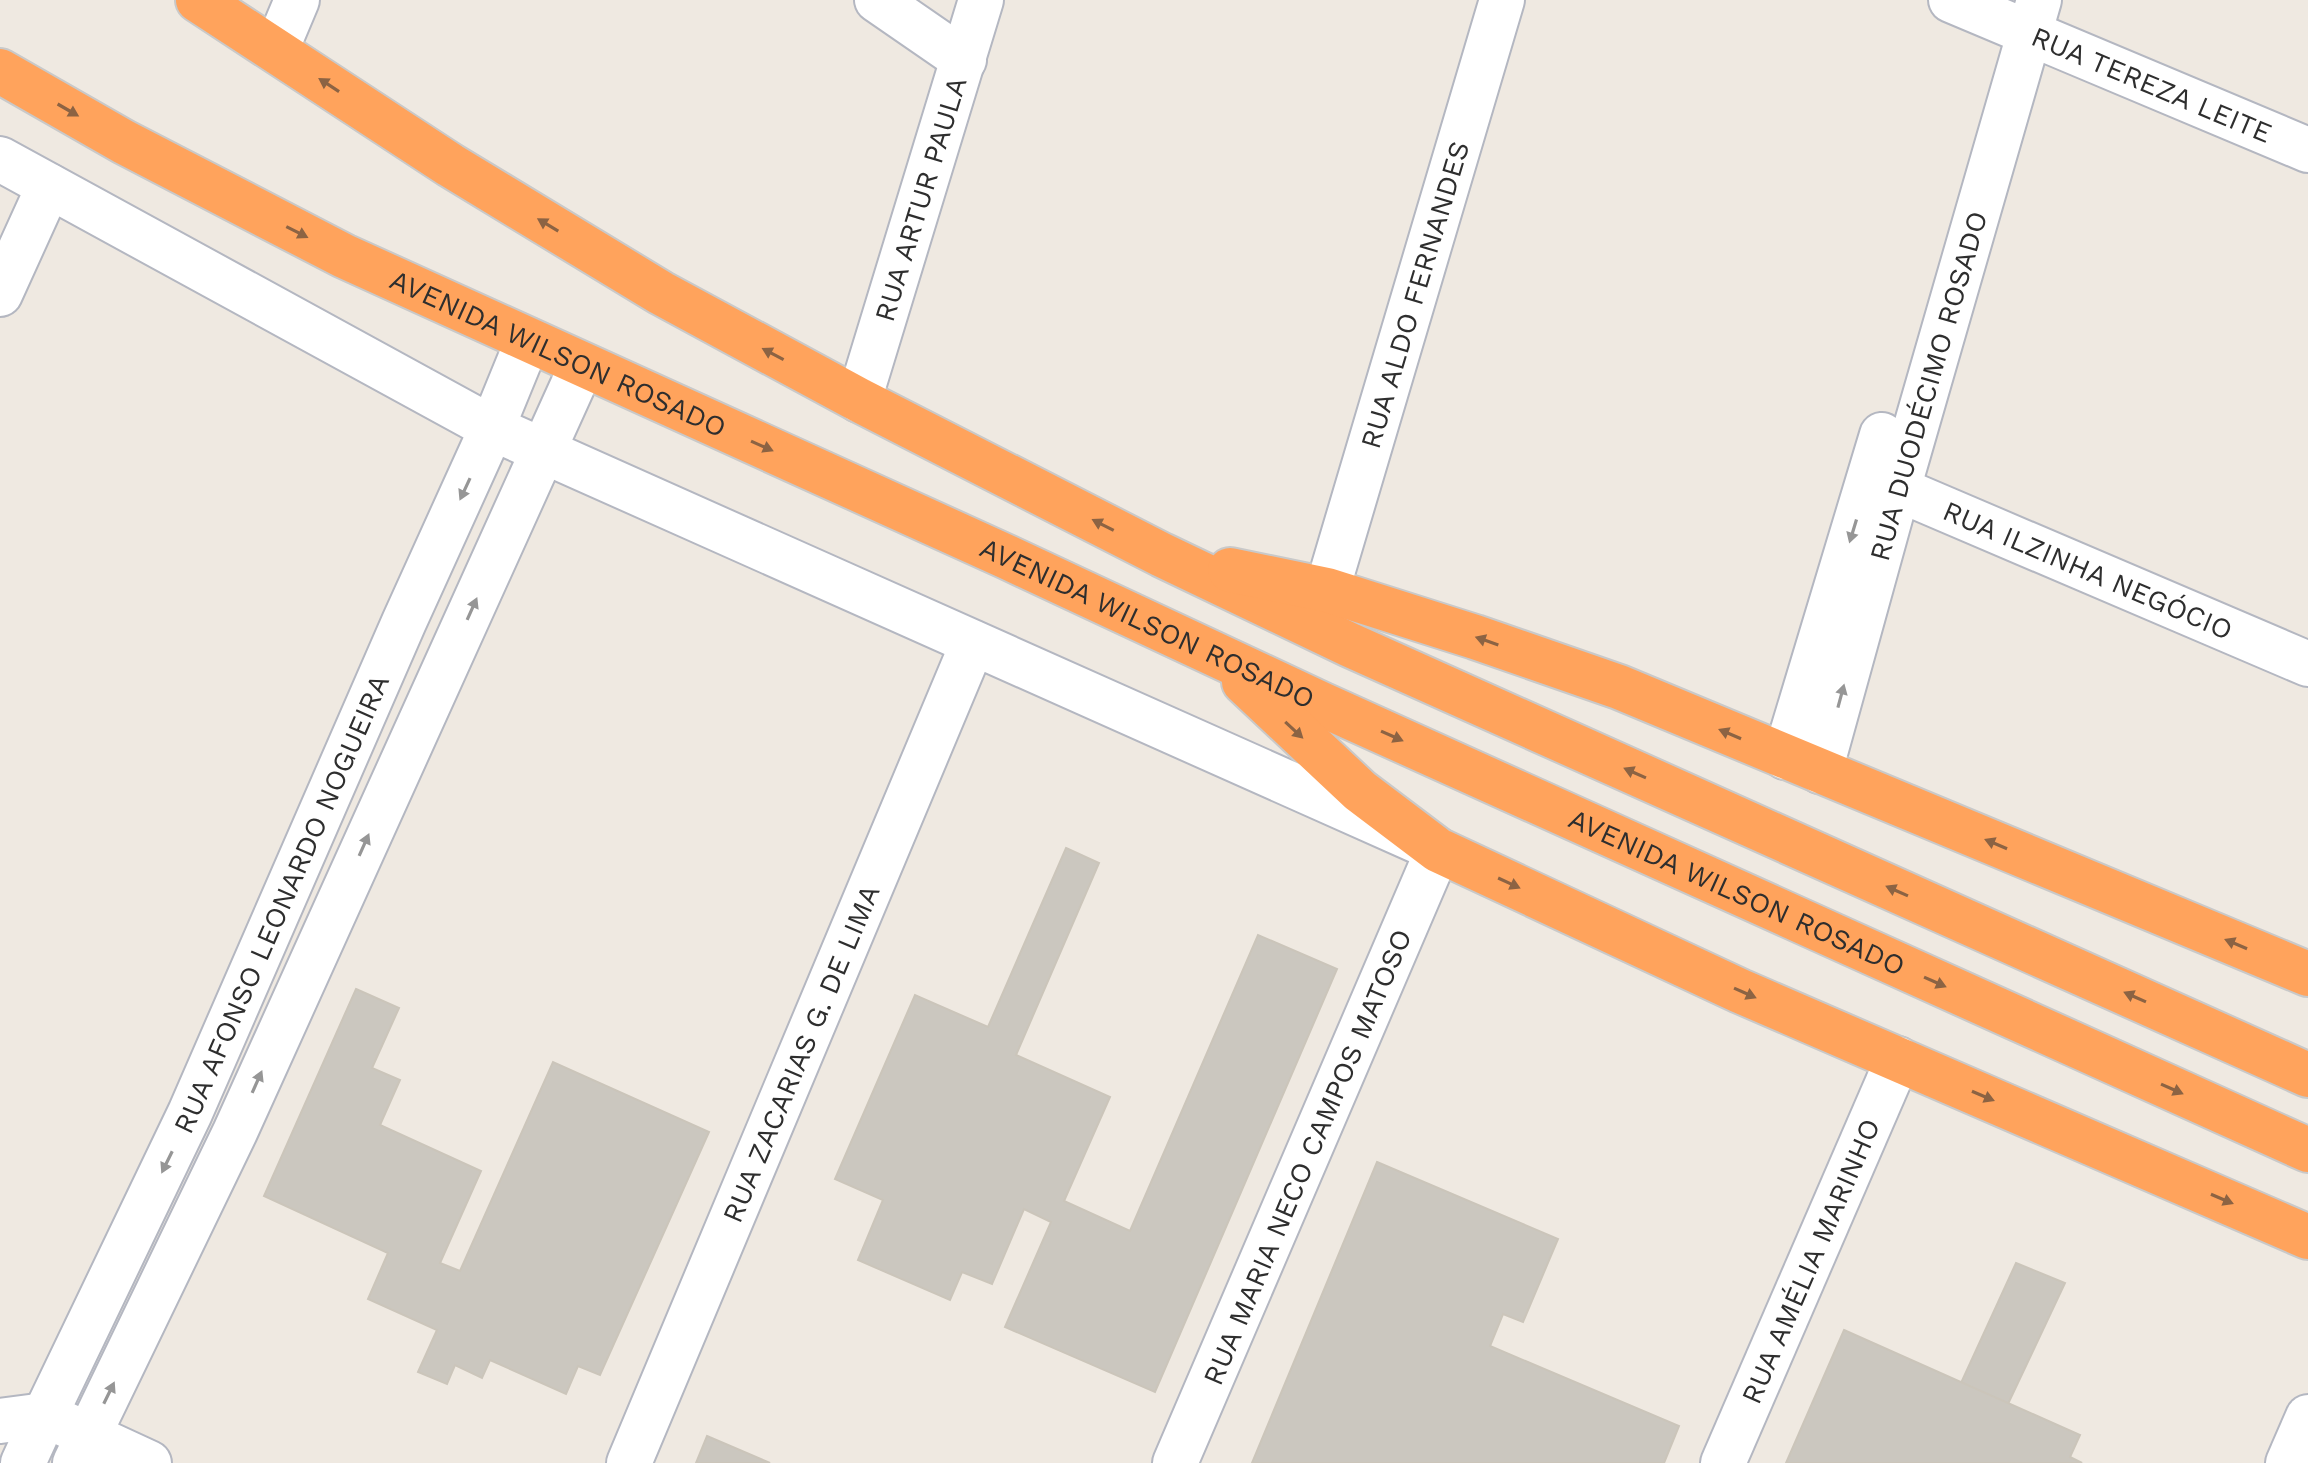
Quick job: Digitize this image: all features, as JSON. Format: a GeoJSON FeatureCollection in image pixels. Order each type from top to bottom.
{"type":"FeatureCollection","features":[{"type":"Feature","properties":{"kind":"highway"},"geometry":{"type":"LineString","coordinates":[[198,0],[450,165],[661,293],[859,400],[1162,555],[1350,645],[2308,1075]]}},
{"type":"Feature","properties":{"kind":"highway","name":"AVENIDA WILSON ROSADO"},"geometry":{"type":"LineString","coordinates":[[0,71],[124,142],[344,256],[1007,557],[1217,657],[2308,1150]]}},
{"type":"Feature","properties":{"kind":"highway"},"geometry":{"type":"LineString","coordinates":[[1162,555],[1327,590],[1619,687],[2308,974]]}},
{"type":"Feature","properties":{"kind":"highway"},"geometry":{"type":"LineString","coordinates":[[1217,657],[1360,791],[1438,850],[1740,991],[2308,1237]]}},
{"type":"Feature","properties":{"kind":"street"},"geometry":{"type":"LineString","coordinates":[[276,50],[297,0]]}},
{"type":"Feature","properties":{"kind":"street"},"geometry":{"type":"LineString","coordinates":[[877,0],[964,60]]}},
{"type":"Feature","properties":{"kind":"street","name":"RUA ARTUR PAULA"},"geometry":{"type":"LineString","coordinates":[[859,400],[981,0]]}},
{"type":"Feature","properties":{"kind":"street","name":"RUA ALDO FERNANDES"},"geometry":{"type":"LineString","coordinates":[[1327,590],[1502,0]]}},
{"type":"Feature","properties":{"kind":"street","name":"RUA TEREZA LEITE"},"geometry":{"type":"LineString","coordinates":[[1951,0],[2022,14],[2308,150]]}},
{"type":"Feature","properties":{"kind":"street","name":"RUA DUODÉCIMO ROSADO"},"geometry":{"type":"LineString","coordinates":[[1802,764],[2022,14]]}},
{"type":"Feature","properties":{"kind":"street"},"geometry":{"type":"LineString","coordinates":[[0,159],[492,428],[1438,850]]}},
{"type":"Feature","properties":{"kind":"street"},"geometry":{"type":"LineString","coordinates":[[0,294],[49,186]]}},
{"type":"Feature","properties":{"kind":"street","name":"RUA AFONSO LEONARDO NOGUEIRA"},"geometry":{"type":"LineString","coordinates":[[22,1463],[190,1113],[528,340]]}},
{"type":"Feature","properties":{"kind":"street","name":"RUA AFONSO LEONARDO NOGUEIRA"},"geometry":{"type":"LineString","coordinates":[[82,1450],[235,1132],[582,365]]}},
{"type":"Feature","properties":{"kind":"street","name":"RUA ILZINHA NEGÓCIO"},"geometry":{"type":"LineString","coordinates":[[1883,484],[2308,664]]}},
{"type":"Feature","properties":{"kind":"street","name":"RUA ZACARIAS G. DE LIMA"},"geometry":{"type":"LineString","coordinates":[[629,1463],[973,643]]}},
{"type":"Feature","properties":{"kind":"street","name":"RUA MARIA NECO CAMPOS MATOSO"},"geometry":{"type":"LineString","coordinates":[[1175,1463],[1438,850]]}},
{"type":"Feature","properties":{"kind":"street","name":"RUA AMÉLIA MARINHO"},"geometry":{"type":"LineString","coordinates":[[1723,1463],[1898,1059]]}},
{"type":"Feature","properties":{"kind":"street"},"geometry":{"type":"LineString","coordinates":[[190,1113],[235,1132]]}},
{"type":"Feature","properties":{"kind":"street"},"geometry":{"type":"LineString","coordinates":[[0,1421],[45,1415],[82,1450],[149,1463]]}},
{"type":"Feature","properties":{"kind":"street"},"geometry":{"type":"LineString","coordinates":[[2288,1463],[2308,1417]]}},
{"type":"Feature","properties":{"kind":"street"},"geometry":{"type":"LineString","coordinates":[[0,1431],[22,1463]]}},
{"type":"Feature","properties":{"kind":"building"},"geometry":{"type":"Polygon","coordinates":[[[1066,848],[1099,863],[1016,1055],[1110,1097],[1064,1201],[1130,1231],[1258,935],[1337,969],[1155,1392],[1005,1327],[1051,1222],[1024,1209],[992,1284],[962,1272],[950,1300],[858,1260],[883,1200],[835,1179],[915,995],[988,1027],[1066,848]]]}},
{"type":"Feature","properties":{"kind":"building"},"geometry":{"type":"Polygon","coordinates":[[[356,989],[399,1008],[372,1068],[400,1080],[380,1125],[481,1171],[440,1263],[460,1271],[553,1062],[709,1132],[600,1375],[578,1366],[566,1394],[490,1360],[482,1378],[455,1365],[447,1384],[418,1372],[437,1330],[368,1299],[388,1253],[264,1196],[356,989]]]}},
{"type":"Feature","properties":{"kind":"building"},"geometry":{"type":"Polygon","coordinates":[[[1377,1162],[1558,1239],[1523,1322],[1503,1314],[1490,1346],[1679,1426],[1664,1463],[1252,1463],[1377,1162]]]}},
{"type":"Feature","properties":{"kind":"building"},"geometry":{"type":"Polygon","coordinates":[[[2016,1263],[2065,1283],[2008,1404],[1961,1383],[2016,1263]]]}},
{"type":"Feature","properties":{"kind":"building"},"geometry":{"type":"Polygon","coordinates":[[[1844,1330],[2080,1435],[2070,1457],[2082,1463],[1786,1463],[1844,1330]]]}},
{"type":"Feature","properties":{"kind":"building"},"geometry":{"type":"Polygon","coordinates":[[[707,1436],[770,1463],[696,1463],[707,1436]]]}}]}
